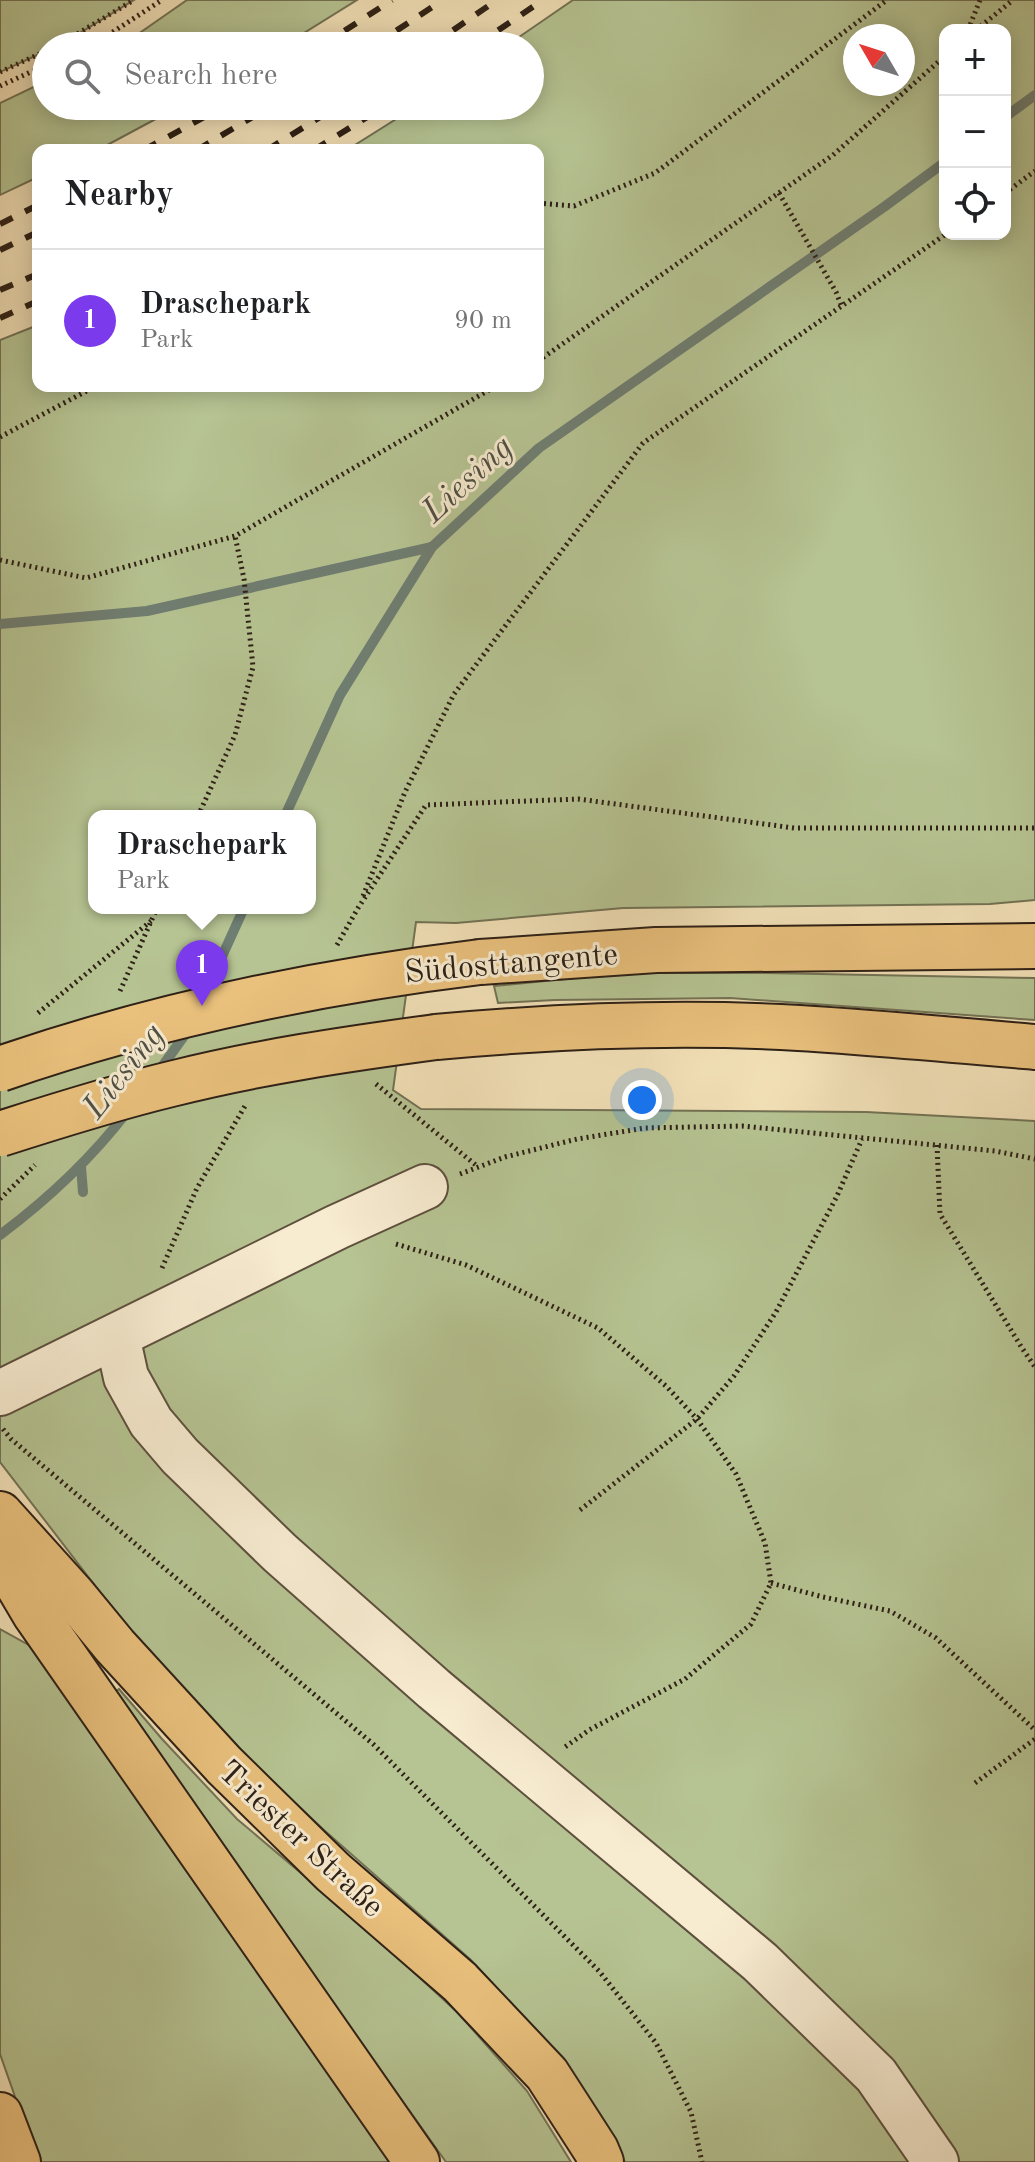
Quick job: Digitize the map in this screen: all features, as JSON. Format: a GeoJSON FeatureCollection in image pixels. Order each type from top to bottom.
{"type":"FeatureCollection","features":[{"type":"Feature","properties":{"kind":"main road","name":"Südosttangente"},"geometry":{"type":"LineString","coordinates":[[0,1069],[125,1030],[224,1005],[392,973],[480,962],[656,950],[1035,946]]}},
{"type":"Feature","properties":{"kind":"main road"},"geometry":{"type":"LineString","coordinates":[[0,1134],[80,1108],[259,1064],[350,1048],[521,1029],[695,1025],[797,1028],[1035,1047]]}},
{"type":"Feature","properties":{"kind":"main road"},"geometry":{"type":"LineString","coordinates":[[917,1036],[1035,1074]]}},
{"type":"Feature","properties":{"kind":"main road","name":"Triester Straße"},"geometry":{"type":"LineString","coordinates":[[0,1514],[224,1765],[333,1872],[460,1982],[547,2074],[601,2162]]}},
{"type":"Feature","properties":{"kind":"main road"},"geometry":{"type":"LineString","coordinates":[[0,1555],[17,1610],[417,2162]]}},
{"type":"Feature","properties":{"kind":"main road"},"geometry":{"type":"LineString","coordinates":[[0,2115],[18,2162]]}},
{"type":"Feature","properties":{"kind":"lane"},"geometry":{"type":"LineString","coordinates":[[0,1393],[425,1187]]}},
{"type":"Feature","properties":{"kind":"lane"},"geometry":{"type":"LineString","coordinates":[[134,1328],[126,1377],[151,1422],[180,1456],[280,1553],[434,1689],[760,1962],[876,2075],[936,2162]]}},
{"type":"Feature","properties":{"kind":"path"},"geometry":{"type":"LineString","coordinates":[[80,32],[134,0]]}},
{"type":"Feature","properties":{"kind":"path"},"geometry":{"type":"LineString","coordinates":[[113,32],[162,0]]}},
{"type":"Feature","properties":{"kind":"path"},"geometry":{"type":"LineString","coordinates":[[544,204],[574,206],[655,173],[887,0]]}},
{"type":"Feature","properties":{"kind":"path"},"geometry":{"type":"LineString","coordinates":[[970,24],[980,0]]}},
{"type":"Feature","properties":{"kind":"path"},"geometry":{"type":"LineString","coordinates":[[983,24],[1013,0]]}},
{"type":"Feature","properties":{"kind":"path"},"geometry":{"type":"LineString","coordinates":[[0,72],[32,57]]}},
{"type":"Feature","properties":{"kind":"path"},"geometry":{"type":"LineString","coordinates":[[544,357],[833,155],[939,61]]}},
{"type":"Feature","properties":{"kind":"path"},"geometry":{"type":"LineString","coordinates":[[0,86],[32,71]]}},
{"type":"Feature","properties":{"kind":"path"},"geometry":{"type":"LineString","coordinates":[[1011,189],[1035,171]]}},
{"type":"Feature","properties":{"kind":"path"},"geometry":{"type":"LineString","coordinates":[[779,193],[842,307]]}},
{"type":"Feature","properties":{"kind":"path"},"geometry":{"type":"LineString","coordinates":[[939,239],[643,443],[454,694],[405,792],[358,908],[426,805],[578,799],[794,828],[1035,828]]}},
{"type":"Feature","properties":{"kind":"path"},"geometry":{"type":"LineString","coordinates":[[0,437],[85,392]]}},
{"type":"Feature","properties":{"kind":"path"},"geometry":{"type":"LineString","coordinates":[[0,560],[86,578],[235,536],[486,392]]}},
{"type":"Feature","properties":{"kind":"path"},"geometry":{"type":"LineString","coordinates":[[201,810],[235,735],[253,667],[244,579],[235,536]]}},
{"type":"Feature","properties":{"kind":"path"},"geometry":{"type":"LineString","coordinates":[[28,1021],[152,920]]}},
{"type":"Feature","properties":{"kind":"path"},"geometry":{"type":"LineString","coordinates":[[425,1187],[505,1157],[577,1139],[645,1128],[742,1126],[995,1151],[1035,1159]]}},
{"type":"Feature","properties":{"kind":"path"},"geometry":{"type":"LineString","coordinates":[[580,1510],[697,1419],[734,1376],[776,1312],[837,1196],[862,1139]]}},
{"type":"Feature","properties":{"kind":"path"},"geometry":{"type":"LineString","coordinates":[[937,1145],[940,1214],[1035,1367]]}},
{"type":"Feature","properties":{"kind":"path"},"geometry":{"type":"LineString","coordinates":[[134,1328],[197,1188]]}},
{"type":"Feature","properties":{"kind":"path"},"geometry":{"type":"LineString","coordinates":[[395,1244],[466,1265],[598,1328],[666,1386],[697,1419],[736,1474],[765,1543],[771,1583],[751,1624],[685,1679],[563,1748],[537,1776]]}},
{"type":"Feature","properties":{"kind":"path"},"geometry":{"type":"LineString","coordinates":[[0,1426],[11,1439],[373,1744],[599,1971],[656,2043],[691,2112],[702,2162]]}},
{"type":"Feature","properties":{"kind":"path"},"geometry":{"type":"LineString","coordinates":[[771,1583],[890,1611],[936,1638],[1035,1730]]}},
{"type":"Feature","properties":{"kind":"path"},"geometry":{"type":"LineString","coordinates":[[975,1783],[1035,1739]]}},
{"type":"Feature","properties":{"kind":"green space"},"geometry":{"type":"Polygon","coordinates":[[[0,0],[134,0],[81,32],[32,32],[32,57],[0,72],[0,0]]]}},
{"type":"Feature","properties":{"kind":"green space"},"geometry":{"type":"Polygon","coordinates":[[[187,0],[357,0],[306,32],[141,32],[187,0]]]}},
{"type":"Feature","properties":{"kind":"green space"},"geometry":{"type":"Polygon","coordinates":[[[573,0],[1035,0],[1035,900],[990,904],[623,908],[456,923],[416,922],[393,1090],[421,1109],[866,1112],[1035,1121],[1035,2162],[625,2162],[607,2126],[553,2049],[471,1960],[238,1750],[133,1635],[0,1462],[0,340],[32,327],[32,392],[544,392],[544,144],[357,144],[395,120],[544,120],[544,32],[526,32],[573,0]]]}},
{"type":"Feature","properties":{"kind":"green space"},"geometry":{"type":"Polygon","coordinates":[[[32,88],[32,120],[154,120],[109,144],[32,144],[32,180],[0,195],[0,103],[32,88]]]}},
{"type":"Feature","properties":{"kind":"green space"},"geometry":{"type":"Polygon","coordinates":[[[626,973],[1035,978],[1035,1020],[730,998],[498,1003],[494,986],[626,973]]]}},
{"type":"Feature","properties":{"kind":"green space"},"geometry":{"type":"Polygon","coordinates":[[[0,1629],[36,1649],[390,2162],[38,2162],[0,2054],[0,1629]]]}},
{"type":"Feature","properties":{"kind":"green space"},"geometry":{"type":"Polygon","coordinates":[[[119,1689],[237,1819],[360,1923],[457,2012],[527,2091],[571,2162],[446,2162],[112,1695],[119,1689]]]}},
{"type":"Feature","properties":{"kind":"waterway","name":"Liesing"},"geometry":{"type":"LineString","coordinates":[[1011,113],[1035,95]]}},
{"type":"Feature","properties":{"kind":"waterway","name":"Liesing"},"geometry":{"type":"LineString","coordinates":[[288,810],[340,695],[432,547],[539,448],[939,166]]}},
{"type":"Feature","properties":{"kind":"waterway"},"geometry":{"type":"LineString","coordinates":[[0,624],[147,611],[432,547]]}},
{"type":"Feature","properties":{"kind":"waterway","name":"Liesing"},"geometry":{"type":"LineString","coordinates":[[204,996],[241,914]]}},
{"type":"Feature","properties":{"kind":"waterway","name":"Liesing"},"geometry":{"type":"LineString","coordinates":[[159,1071],[189,1029]]}},
{"type":"Feature","properties":{"kind":"waterway","name":"Liesing"},"geometry":{"type":"LineString","coordinates":[[0,1235],[68,1178],[127,1112]]}},
{"type":"Feature","properties":{"kind":"waterway"},"geometry":{"type":"LineString","coordinates":[[81,1167],[83,1192]]}},
{"type":"Feature","properties":{"kind":"railway"},"geometry":{"type":"LineString","coordinates":[[343,32],[392,0]]}},
{"type":"Feature","properties":{"kind":"railway"},"geometry":{"type":"LineString","coordinates":[[394,32],[443,0]]}},
{"type":"Feature","properties":{"kind":"railway"},"geometry":{"type":"LineString","coordinates":[[450,32],[497,0]]}},
{"type":"Feature","properties":{"kind":"railway"},"geometry":{"type":"LineString","coordinates":[[496,32],[543,0]]}},
{"type":"Feature","properties":{"kind":"railway"},"geometry":{"type":"LineString","coordinates":[[155,144],[199,120]]}},
{"type":"Feature","properties":{"kind":"railway"},"geometry":{"type":"LineString","coordinates":[[207,144],[247,120]]}},
{"type":"Feature","properties":{"kind":"railway"},"geometry":{"type":"LineString","coordinates":[[277,144],[315,120]]}},
{"type":"Feature","properties":{"kind":"railway"},"geometry":{"type":"LineString","coordinates":[[324,144],[362,120]]}},
{"type":"Feature","properties":{"kind":"railway"},"geometry":{"type":"LineString","coordinates":[[0,224],[32,208]]}},
{"type":"Feature","properties":{"kind":"railway"},"geometry":{"type":"LineString","coordinates":[[0,250],[32,235]]}},
{"type":"Feature","properties":{"kind":"railway"},"geometry":{"type":"LineString","coordinates":[[0,290],[32,277]]}},
{"type":"Feature","properties":{"kind":"railway"},"geometry":{"type":"LineString","coordinates":[[0,318],[32,304]]}},
{"type":"Feature","properties":{"kind":"place","name":"Draschepark"},"geometry":{"type":"Point","coordinates":[202,1006]}}]}
